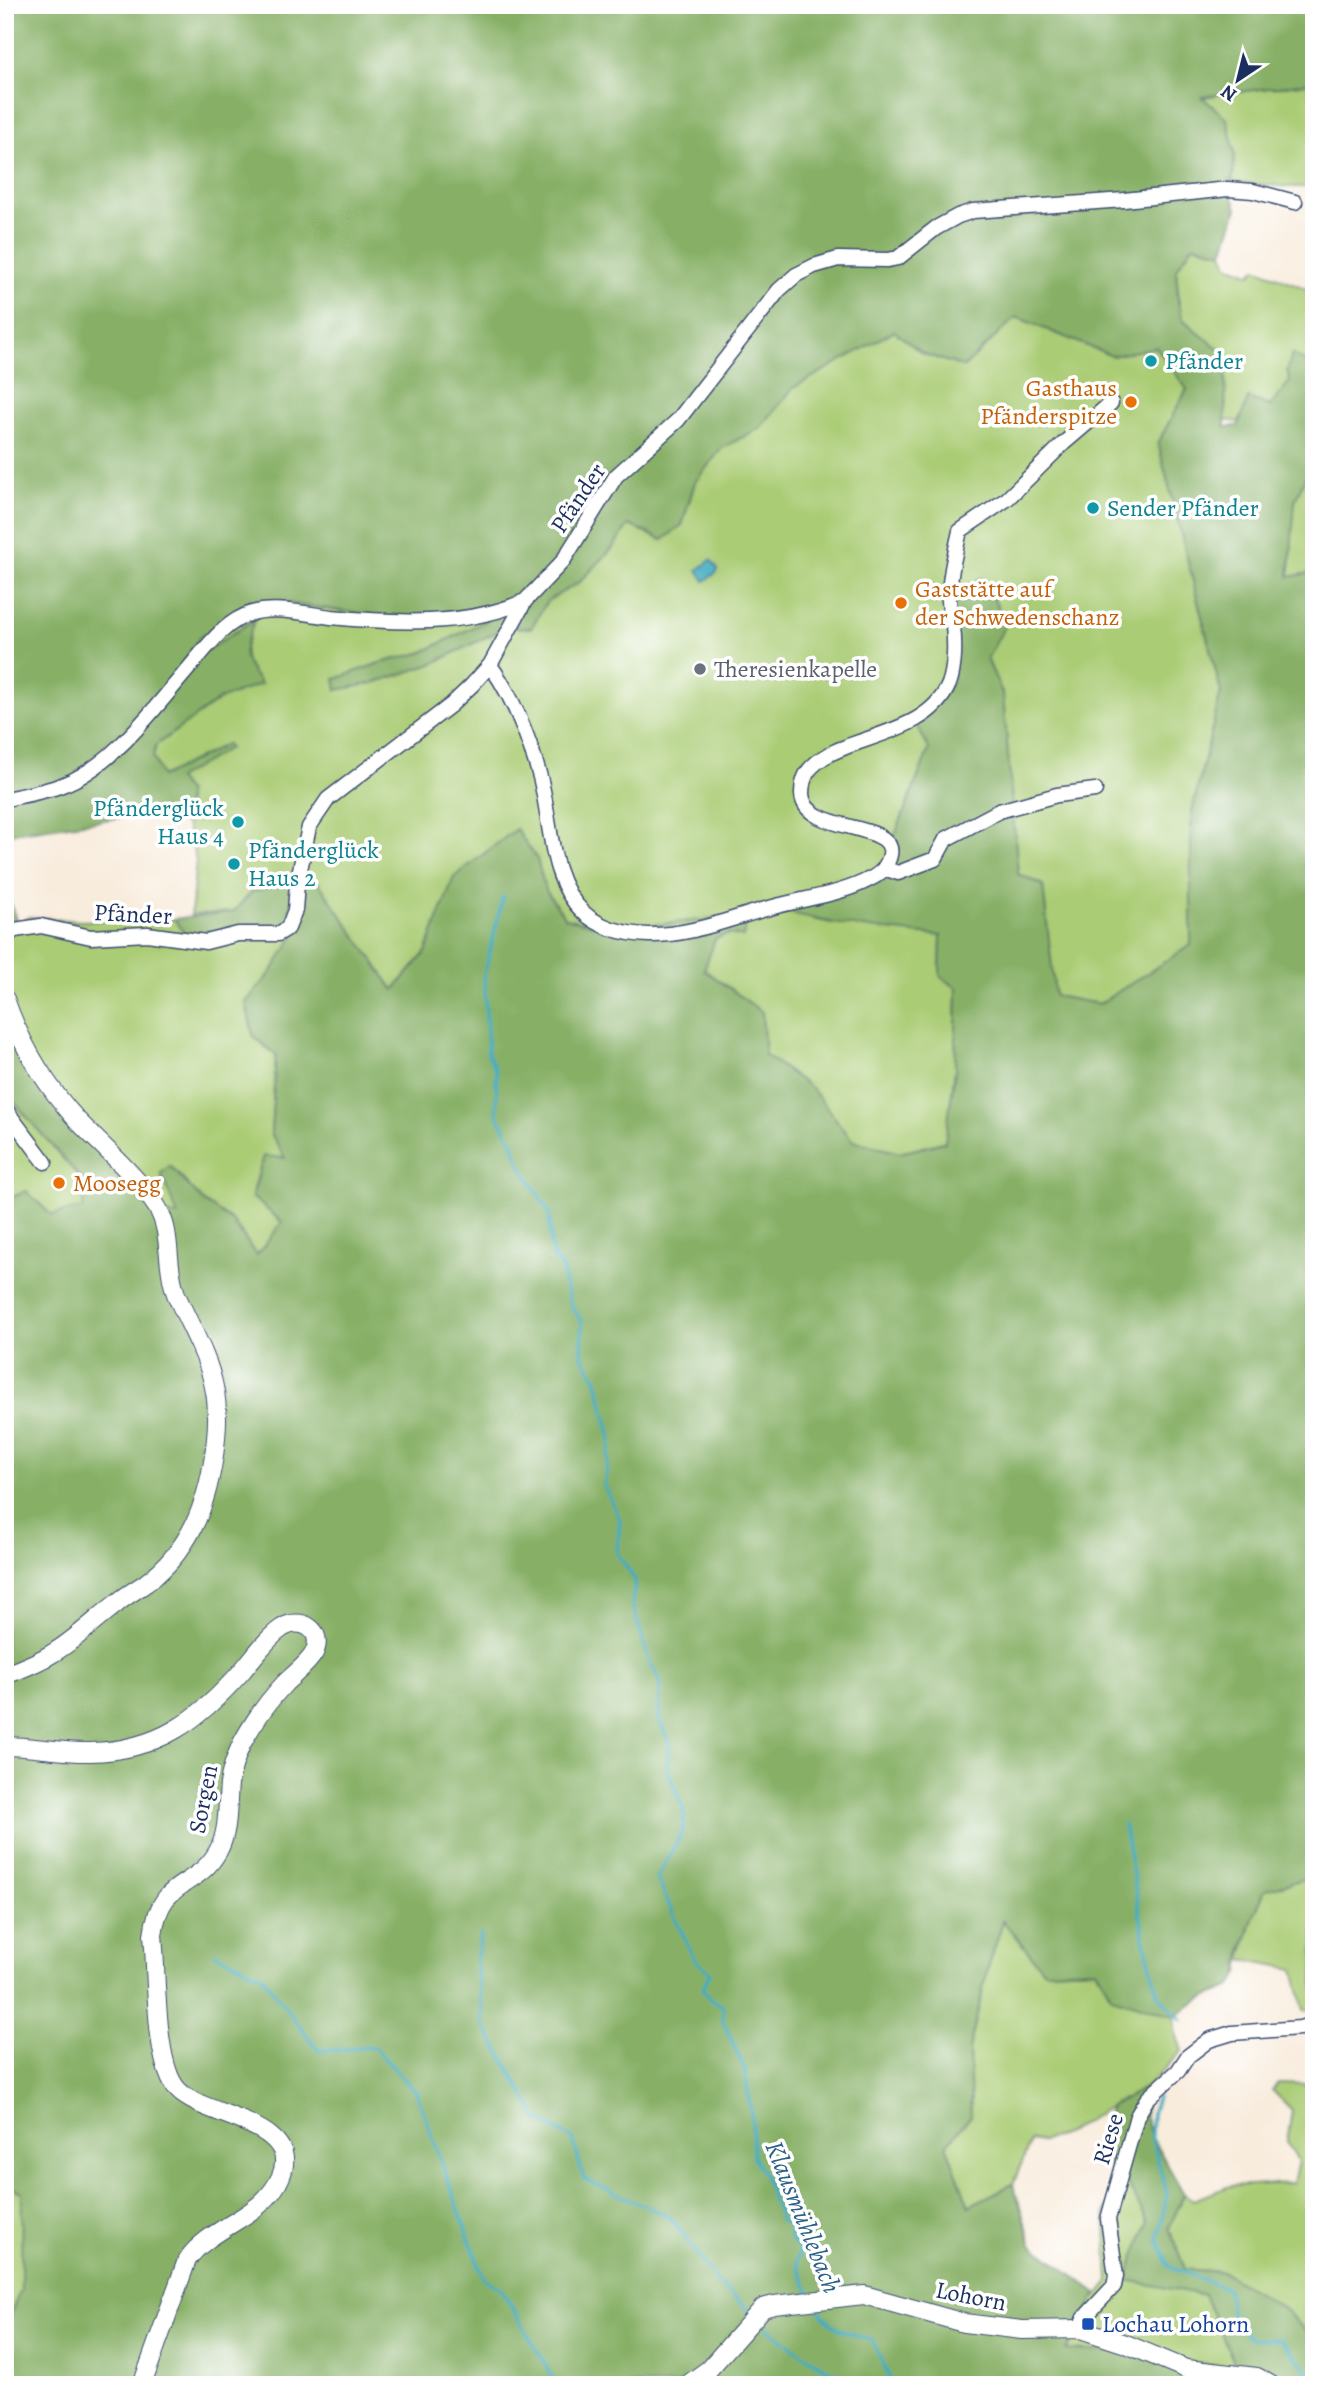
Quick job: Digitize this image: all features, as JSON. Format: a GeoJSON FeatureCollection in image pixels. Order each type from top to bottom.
{"type":"FeatureCollection","features":[{"type":"Feature","properties":{"kind":"street","name":"Pfänder"},"geometry":{"type":"LineString","coordinates":[[5,936],[15,930],[32,926],[91,937],[147,934],[206,942],[238,934],[278,934],[288,928],[292,921],[306,837],[313,819],[328,799],[451,705],[490,665],[525,601],[563,561],[616,476],[678,420],[762,309],[779,289],[796,275],[838,258],[898,258],[936,228],[973,211],[1228,189],[1253,191],[1295,202]]}},
{"type":"Feature","properties":{"kind":"street"},"geometry":{"type":"LineString","coordinates":[[490,665],[525,729],[540,778],[561,880],[571,898],[585,914],[600,924],[620,931],[648,935],[693,931],[842,890],[872,879],[884,868],[890,853],[885,840],[870,831],[837,824],[813,814],[803,800],[804,780],[814,764],[821,759],[896,729],[932,707],[941,697],[949,684],[953,668],[953,628],[948,604],[960,531],[1007,499],[1064,443],[1111,403]]}},
{"type":"Feature","properties":{"kind":"street","name":"Pfänder"},"geometry":{"type":"LineString","coordinates":[[5,799],[64,785],[86,773],[138,726],[223,630],[253,613],[279,611],[382,621],[416,621],[505,610],[525,601]]}},
{"type":"Feature","properties":{"kind":"street"},"geometry":{"type":"LineString","coordinates":[[884,868],[898,873],[935,859],[946,839],[999,811],[1057,795],[1095,790]]}},
{"type":"Feature","properties":{"kind":"street"},"geometry":{"type":"LineString","coordinates":[[5,999],[16,1028],[41,1074],[71,1113],[153,1201],[163,1221],[172,1282],[209,1369],[218,1419],[209,1485],[199,1518],[189,1535],[153,1577],[51,1655],[5,1675]]}},
{"type":"Feature","properties":{"kind":"street"},"geometry":{"type":"LineString","coordinates":[[5,1109],[45,1162]]}},
{"type":"Feature","properties":{"kind":"street","name":"Sorgen"},"geometry":{"type":"LineString","coordinates":[[5,1746],[90,1752],[160,1739],[188,1724],[209,1706],[282,1628],[301,1623],[313,1629],[316,1634],[317,1642],[312,1656],[269,1700],[242,1745],[230,1780],[225,1828],[219,1850],[200,1872],[179,1885],[161,1902],[155,1917],[153,1935],[162,2049],[169,2079],[175,2088],[194,2103],[251,2124],[267,2133],[278,2145],[283,2165],[281,2176],[266,2198],[200,2246],[187,2260],[142,2385]]}},
{"type":"Feature","properties":{"kind":"street","name":"Riese"},"geometry":{"type":"LineString","coordinates":[[1080,2329],[1084,2318],[1114,2286],[1116,2276],[1108,2219],[1137,2116],[1147,2099],[1178,2071],[1188,2056],[1209,2040],[1232,2034],[1300,2028],[1314,2024]]}},
{"type":"Feature","properties":{"kind":"street","name":"Lohorn"},"geometry":{"type":"LineString","coordinates":[[687,2385],[709,2369],[755,2317],[770,2305],[864,2295],[964,2323],[1022,2330],[1080,2329],[1126,2344],[1186,2369],[1257,2377],[1272,2385]]}},
{"type":"Feature","properties":{"kind":"green space"},"geometry":{"type":"Polygon","coordinates":[[[5,5],[1314,5],[1314,82],[1202,97],[1227,119],[1235,153],[1233,177],[1224,194],[1232,194],[1237,209],[1223,252],[1193,245],[1176,270],[1178,301],[1183,321],[1226,354],[1225,427],[1238,426],[1248,398],[1270,406],[1290,381],[1287,371],[1292,354],[1306,362],[1314,384],[1314,456],[1295,501],[1289,577],[1314,572],[1314,1876],[1265,1890],[1242,1951],[1239,1973],[1232,1986],[1201,1999],[1174,2016],[1112,1997],[1096,1969],[1044,1971],[1003,1921],[988,1968],[969,2049],[971,2116],[946,2145],[969,2206],[1013,2184],[1032,2245],[1097,2293],[1066,2350],[1131,2352],[1237,2369],[1204,2295],[1126,2280],[1148,2222],[1125,2179],[1094,2151],[1110,2106],[1147,2087],[1145,2116],[1151,2136],[1184,2194],[1169,2228],[1185,2269],[1223,2272],[1283,2308],[1314,2339],[1314,2385],[5,2385],[5,2326],[21,2290],[22,2192],[5,2185],[5,1201],[26,1191],[51,1215],[83,1208],[84,1182],[6,1093],[5,1018],[30,1073],[152,1212],[178,1216],[161,1173],[170,1166],[204,1202],[232,1221],[257,1255],[282,1222],[252,1197],[264,1156],[285,1158],[271,1133],[276,1055],[253,1036],[246,1002],[270,974],[294,936],[256,929],[253,924],[187,937],[174,919],[233,912],[253,891],[315,878],[394,990],[426,952],[454,877],[516,829],[537,859],[545,889],[565,918],[612,929],[747,918],[743,937],[729,934],[715,939],[704,970],[762,1012],[765,1055],[811,1088],[853,1141],[900,1153],[945,1142],[955,1070],[957,988],[940,976],[941,936],[835,923],[773,907],[880,883],[895,873],[894,838],[929,749],[915,722],[953,681],[950,595],[981,578],[1007,622],[987,659],[1003,695],[1018,874],[1043,885],[1055,996],[1099,1004],[1191,945],[1191,816],[1221,692],[1158,443],[1187,389],[1156,347],[1112,356],[1016,317],[964,367],[922,353],[894,331],[793,388],[760,428],[722,448],[695,482],[682,525],[663,540],[629,525],[611,550],[579,582],[547,601],[531,628],[506,627],[432,664],[374,683],[337,690],[335,679],[380,663],[421,653],[487,620],[392,618],[286,603],[231,614],[200,637],[180,668],[255,619],[244,653],[248,666],[261,684],[220,699],[156,745],[153,757],[162,777],[227,744],[229,748],[177,779],[187,792],[186,824],[159,812],[5,834],[5,5]]]}},
{"type":"Feature","properties":{"kind":"green space"},"geometry":{"type":"Polygon","coordinates":[[[1314,82],[1314,187],[1231,182],[1233,177],[1201,97],[1314,82]]]}},
{"type":"Feature","properties":{"kind":"green space"},"geometry":{"type":"Polygon","coordinates":[[[1193,245],[1223,252],[1228,265],[1251,274],[1256,268],[1314,292],[1314,608],[1289,578],[1292,547],[1252,424],[1218,419],[1226,358],[1181,317],[1176,270],[1193,245]]]}},
{"type":"Feature","properties":{"kind":"green space"},"geometry":{"type":"Polygon","coordinates":[[[1016,317],[1112,356],[1156,347],[1187,389],[1158,443],[1221,692],[1191,816],[1191,945],[1099,1004],[1054,996],[1043,885],[1018,874],[1003,695],[987,659],[981,578],[970,585],[929,749],[894,838],[895,873],[880,883],[842,890],[799,916],[831,923],[941,935],[940,976],[957,988],[955,1070],[946,1141],[900,1153],[852,1141],[811,1088],[764,1055],[762,1012],[704,970],[715,939],[729,934],[723,918],[612,929],[565,918],[545,889],[537,859],[454,877],[426,952],[394,990],[315,878],[253,891],[233,912],[191,915],[196,860],[186,824],[187,792],[176,779],[228,748],[226,744],[162,777],[153,757],[156,745],[220,699],[260,684],[247,665],[244,652],[254,619],[178,669],[200,637],[231,614],[286,603],[344,612],[484,610],[488,621],[421,653],[380,663],[336,679],[337,689],[506,627],[531,628],[547,601],[580,582],[611,550],[629,525],[662,540],[682,525],[695,482],[722,447],[760,428],[793,388],[895,330],[922,353],[964,367],[1016,317]]]}},
{"type":"Feature","properties":{"kind":"green space"},"geometry":{"type":"Polygon","coordinates":[[[5,889],[17,922],[5,929],[5,889]]]}},
{"type":"Feature","properties":{"kind":"green space"},"geometry":{"type":"Polygon","coordinates":[[[30,917],[80,921],[174,919],[188,937],[253,924],[256,929],[294,936],[270,974],[246,1002],[253,1036],[276,1055],[271,1133],[285,1158],[263,1156],[252,1197],[282,1222],[257,1255],[232,1221],[204,1202],[170,1166],[161,1174],[179,1217],[152,1212],[30,1073],[5,1018],[5,929],[30,917]]]}},
{"type":"Feature","properties":{"kind":"green space"},"geometry":{"type":"Polygon","coordinates":[[[5,1092],[84,1182],[83,1208],[51,1215],[26,1191],[5,1201],[5,1092]]]}},
{"type":"Feature","properties":{"kind":"green space"},"geometry":{"type":"Polygon","coordinates":[[[1314,1876],[1314,2013],[1304,2010],[1294,1969],[1241,1959],[1254,1915],[1265,1890],[1314,1876]]]}},
{"type":"Feature","properties":{"kind":"green space"},"geometry":{"type":"Polygon","coordinates":[[[1003,1920],[1044,1971],[1096,1969],[1112,1997],[1174,2016],[1175,2031],[1182,2051],[1147,2087],[1069,2132],[1042,2142],[1031,2140],[1013,2184],[969,2206],[946,2145],[971,2116],[969,2049],[988,1968],[1003,1920]]]}},
{"type":"Feature","properties":{"kind":"green space"},"geometry":{"type":"Polygon","coordinates":[[[1314,2077],[1314,2339],[1283,2308],[1223,2272],[1185,2269],[1169,2228],[1184,2194],[1193,2200],[1230,2186],[1293,2183],[1298,2161],[1287,2143],[1292,2110],[1272,2090],[1278,2083],[1307,2084],[1314,2077]]]}},
{"type":"Feature","properties":{"kind":"green space"},"geometry":{"type":"Polygon","coordinates":[[[1125,2179],[1148,2222],[1204,2295],[1237,2369],[1066,2351],[1090,2305],[1109,2281],[1105,2212],[1125,2179]]]}},
{"type":"Feature","properties":{"kind":"green space"},"geometry":{"type":"Polygon","coordinates":[[[5,2185],[22,2192],[21,2290],[5,2326],[5,2185]]]}},
{"type":"Feature","properties":{"kind":"water"},"geometry":{"type":"Polygon","coordinates":[[[711,560],[718,569],[705,581],[698,570],[711,560]]]}},
{"type":"Feature","properties":{"kind":"waterway","name":"Klausmühlebach"},"geometry":{"type":"LineString","coordinates":[[503,897],[484,975],[488,1054],[496,1072],[497,1114],[512,1141],[521,1166],[549,1212],[552,1255],[563,1270],[571,1305],[582,1322],[582,1356],[597,1380],[611,1439],[604,1485],[620,1520],[617,1553],[635,1580],[632,1604],[650,1663],[660,1680],[659,1718],[670,1745],[667,1768],[684,1811],[683,1831],[657,1878],[694,1959],[710,1972],[703,1989],[710,1999],[723,2006],[723,2021],[745,2071],[752,2120],[753,2157],[763,2173],[780,2220],[790,2227],[790,2237],[799,2250],[797,2264],[810,2294]]}},
{"type":"Feature","properties":{"kind":"waterway"},"geometry":{"type":"LineString","coordinates":[[1124,1824],[1145,1943],[1158,1995],[1182,2020]]}},
{"type":"Feature","properties":{"kind":"waterway","name":"Klausmühlebach"},"geometry":{"type":"LineString","coordinates":[[481,1935],[476,1961],[484,2025],[538,2119],[573,2139],[584,2179],[670,2217],[719,2284],[752,2313]]}},
{"type":"Feature","properties":{"kind":"waterway"},"geometry":{"type":"LineString","coordinates":[[215,1953],[261,1975],[319,2051],[374,2047],[416,2092],[484,2279],[501,2288],[555,2381]]}},
{"type":"Feature","properties":{"kind":"waterway"},"geometry":{"type":"LineString","coordinates":[[1157,2097],[1152,2113],[1151,2135],[1167,2194],[1158,2239],[1169,2266],[1227,2289],[1232,2317],[1249,2338],[1281,2340],[1314,2378]]}},
{"type":"Feature","properties":{"kind":"waterway","name":"Klausmühlebach"},"geometry":{"type":"LineString","coordinates":[[817,2307],[841,2330],[872,2340],[893,2385]]}},
{"type":"Feature","properties":{"kind":"waterway","name":"Klausmühlebach"},"geometry":{"type":"LineString","coordinates":[[760,2321],[808,2357],[861,2385]]}},
{"type":"Feature","properties":{"kind":"place","name":"Pfänder"},"geometry":{"type":"Point","coordinates":[1151,361]}},
{"type":"Feature","properties":{"kind":"place","name":"Gasthaus Pfänderspitze"},"geometry":{"type":"Point","coordinates":[1131,402]}},
{"type":"Feature","properties":{"kind":"place","name":"Sender Pfänder"},"geometry":{"type":"Point","coordinates":[1093,508]}},
{"type":"Feature","properties":{"kind":"place","name":"Gaststätte auf der Schwedenschanz"},"geometry":{"type":"Point","coordinates":[901,603]}},
{"type":"Feature","properties":{"kind":"place","name":"Theresienkapelle"},"geometry":{"type":"Point","coordinates":[700,669]}},
{"type":"Feature","properties":{"kind":"place","name":"Pfänderglück Haus 4"},"geometry":{"type":"Point","coordinates":[238,822]}},
{"type":"Feature","properties":{"kind":"place","name":"Pfänderglück Haus 2"},"geometry":{"type":"Point","coordinates":[234,864]}},
{"type":"Feature","properties":{"kind":"place","name":"Moosegg"},"geometry":{"type":"Point","coordinates":[59,1183]}},
{"type":"Feature","properties":{"kind":"place","name":"Lochau Lohorn"},"geometry":{"type":"Point","coordinates":[1088,2324]}}]}
